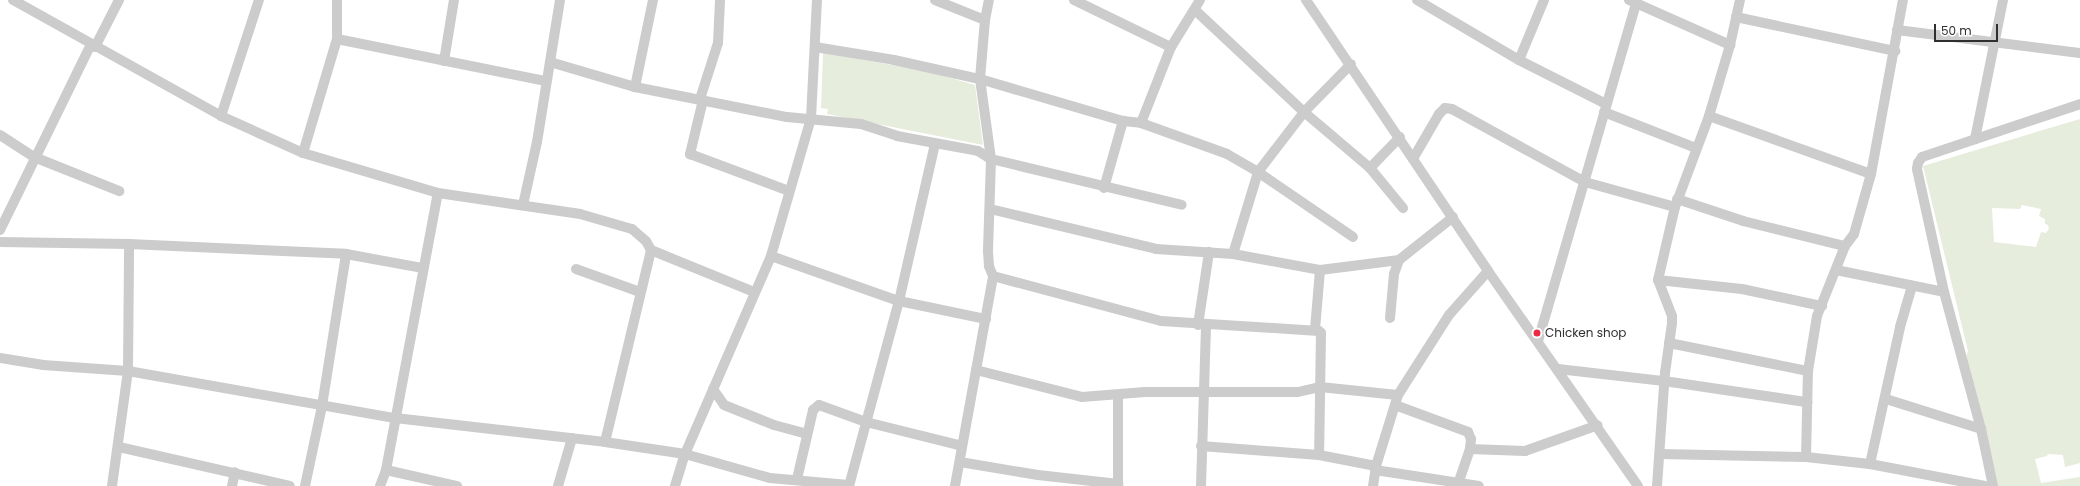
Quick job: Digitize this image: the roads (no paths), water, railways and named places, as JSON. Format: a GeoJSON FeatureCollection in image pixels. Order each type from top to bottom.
{"type":"FeatureCollection","features":[{"type":"Feature","properties":{"kind":"street"},"geometry":{"type":"LineString","coordinates":[[0,230],[34,157],[119,0]]}},
{"type":"Feature","properties":{"kind":"street"},"geometry":{"type":"LineString","coordinates":[[221,116],[259,0]]}},
{"type":"Feature","properties":{"kind":"street"},"geometry":{"type":"LineString","coordinates":[[303,153],[337,39],[338,0]]}},
{"type":"Feature","properties":{"kind":"street"},"geometry":{"type":"LineString","coordinates":[[444,61],[454,0]]}},
{"type":"Feature","properties":{"kind":"street"},"geometry":{"type":"LineString","coordinates":[[523,205],[537,142],[545,81],[550,62],[560,0]]}},
{"type":"Feature","properties":{"kind":"street"},"geometry":{"type":"LineString","coordinates":[[635,87],[653,0]]}},
{"type":"Feature","properties":{"kind":"street"},"geometry":{"type":"LineString","coordinates":[[720,0],[718,43],[702,100],[690,154],[789,191]]}},
{"type":"Feature","properties":{"kind":"street"},"geometry":{"type":"LineString","coordinates":[[675,486],[685,454],[754,292],[771,256],[811,118],[817,0]]}},
{"type":"Feature","properties":{"kind":"street"},"geometry":{"type":"LineString","coordinates":[[935,0],[984,20]]}},
{"type":"Feature","properties":{"kind":"street"},"geometry":{"type":"LineString","coordinates":[[955,486],[993,276],[989,266],[991,159],[980,79],[984,20],[989,0]]}},
{"type":"Feature","properties":{"kind":"street"},"geometry":{"type":"LineString","coordinates":[[1074,0],[1171,47]]}},
{"type":"Feature","properties":{"kind":"street"},"geometry":{"type":"LineString","coordinates":[[1141,124],[1171,47],[1200,0]]}},
{"type":"Feature","properties":{"kind":"street"},"geometry":{"type":"LineString","coordinates":[[1306,0],[1414,157],[1488,271],[1598,425],[1638,486]]}},
{"type":"Feature","properties":{"kind":"street"},"geometry":{"type":"LineString","coordinates":[[1417,0],[1519,60],[1605,108],[1696,148]]}},
{"type":"Feature","properties":{"kind":"street"},"geometry":{"type":"LineString","coordinates":[[1519,60],[1544,0]]}},
{"type":"Feature","properties":{"kind":"street"},"geometry":{"type":"LineString","coordinates":[[1657,486],[1664,381],[1672,316],[1658,280],[1676,203],[1709,116],[1730,45],[1740,0]]}},
{"type":"Feature","properties":{"kind":"street"},"geometry":{"type":"LineString","coordinates":[[1806,457],[1808,371],[1817,316],[1845,246],[1854,234],[1871,174],[1895,51],[1897,30],[1903,0]]}},
{"type":"Feature","properties":{"kind":"street"},"geometry":{"type":"LineString","coordinates":[[1975,139],[2003,0]]}},
{"type":"Feature","properties":{"kind":"street"},"geometry":{"type":"LineString","coordinates":[[20,1],[93,46],[221,116],[303,153],[438,193],[580,214],[632,230],[646,241],[651,250],[754,292]]}},
{"type":"Feature","properties":{"kind":"street"},"geometry":{"type":"LineString","coordinates":[[1538,341],[1585,182],[1634,1],[1730,45]]}},
{"type":"Feature","properties":{"kind":"street"},"geometry":{"type":"LineString","coordinates":[[1195,10],[1304,112],[1370,168],[1403,208]]}},
{"type":"Feature","properties":{"kind":"street"},"geometry":{"type":"LineString","coordinates":[[1736,17],[1895,51]]}},
{"type":"Feature","properties":{"kind":"street"},"geometry":{"type":"LineString","coordinates":[[1897,30],[1993,44],[2080,53]]}},
{"type":"Feature","properties":{"kind":"street"},"geometry":{"type":"LineString","coordinates":[[337,39],[545,81]]}},
{"type":"Feature","properties":{"kind":"street"},"geometry":{"type":"LineString","coordinates":[[815,47],[894,60],[980,79],[1123,121],[1141,124],[1227,154],[1258,172],[1353,237]]}},
{"type":"Feature","properties":{"kind":"street"},"geometry":{"type":"LineString","coordinates":[[550,62],[635,87],[787,117],[811,118],[861,124],[898,136],[978,151],[991,159],[1104,188],[1182,205]]}},
{"type":"Feature","properties":{"kind":"street"},"geometry":{"type":"LineString","coordinates":[[1233,254],[1258,172],[1304,112],[1351,64]]}},
{"type":"Feature","properties":{"kind":"street"},"geometry":{"type":"LineString","coordinates":[[1993,486],[1981,430],[1944,292],[1917,169],[1918,163],[1922,157],[2080,104]]}},
{"type":"Feature","properties":{"kind":"street"},"geometry":{"type":"LineString","coordinates":[[1414,157],[1438,114],[1445,108],[1452,109],[1585,182],[1676,203],[1845,246]]}},
{"type":"Feature","properties":{"kind":"street"},"geometry":{"type":"LineString","coordinates":[[1709,116],[1871,174]]}},
{"type":"Feature","properties":{"kind":"street"},"geometry":{"type":"LineString","coordinates":[[1104,188],[1123,121]]}},
{"type":"Feature","properties":{"kind":"street"},"geometry":{"type":"LineString","coordinates":[[0,135],[34,157],[119,191]]}},
{"type":"Feature","properties":{"kind":"street"},"geometry":{"type":"LineString","coordinates":[[1370,168],[1400,137]]}},
{"type":"Feature","properties":{"kind":"street"},"geometry":{"type":"LineString","coordinates":[[0,358],[43,365],[128,371],[395,418],[605,442],[685,454],[771,482],[797,479],[849,485],[899,301],[935,144]]}},
{"type":"Feature","properties":{"kind":"street"},"geometry":{"type":"LineString","coordinates":[[380,486],[386,470],[422,268],[438,193]]}},
{"type":"Feature","properties":{"kind":"street"},"geometry":{"type":"LineString","coordinates":[[990,209],[1156,249],[1233,254],[1320,270],[1399,260],[1453,217]]}},
{"type":"Feature","properties":{"kind":"street"},"geometry":{"type":"LineString","coordinates":[[0,242],[129,244],[346,254],[422,268]]}},
{"type":"Feature","properties":{"kind":"street"},"geometry":{"type":"LineString","coordinates":[[112,486],[119,447],[128,371],[129,244]]}},
{"type":"Feature","properties":{"kind":"street"},"geometry":{"type":"LineString","coordinates":[[605,442],[651,250]]}},
{"type":"Feature","properties":{"kind":"street"},"geometry":{"type":"LineString","coordinates":[[1201,486],[1202,325],[1209,252]]}},
{"type":"Feature","properties":{"kind":"street"},"geometry":{"type":"LineString","coordinates":[[305,486],[322,406],[346,254]]}},
{"type":"Feature","properties":{"kind":"street"},"geometry":{"type":"LineString","coordinates":[[771,256],[899,301],[986,319]]}},
{"type":"Feature","properties":{"kind":"street"},"geometry":{"type":"LineString","coordinates":[[1390,318],[1394,274],[1399,260]]}},
{"type":"Feature","properties":{"kind":"street"},"geometry":{"type":"LineString","coordinates":[[576,269],[640,292]]}},
{"type":"Feature","properties":{"kind":"street"},"geometry":{"type":"LineString","coordinates":[[1315,329],[1320,270]]}},
{"type":"Feature","properties":{"kind":"street"},"geometry":{"type":"LineString","coordinates":[[1836,270],[1944,292]]}},
{"type":"Feature","properties":{"kind":"street"},"geometry":{"type":"LineString","coordinates":[[1373,486],[1375,468],[1398,395],[1449,315],[1488,271]]}},
{"type":"Feature","properties":{"kind":"street"},"geometry":{"type":"LineString","coordinates":[[993,276],[1094,301],[1161,321],[1202,325],[1315,329],[1321,333],[1319,455]]}},
{"type":"Feature","properties":{"kind":"street"},"geometry":{"type":"LineString","coordinates":[[1658,280],[1742,289],[1822,306]]}},
{"type":"Feature","properties":{"kind":"street"},"geometry":{"type":"LineString","coordinates":[[1870,464],[1886,399],[1900,327],[1912,286]]}},
{"type":"Feature","properties":{"kind":"street"},"geometry":{"type":"LineString","coordinates":[[1669,343],[1808,371]]}},
{"type":"Feature","properties":{"kind":"street"},"geometry":{"type":"LineString","coordinates":[[1558,369],[1664,381],[1807,402]]}},
{"type":"Feature","properties":{"kind":"street"},"geometry":{"type":"LineString","coordinates":[[976,370],[1082,397],[1202,391],[1298,392],[1320,387],[1398,395]]}},
{"type":"Feature","properties":{"kind":"street"},"geometry":{"type":"LineString","coordinates":[[713,389],[724,405],[774,425],[807,434]]}},
{"type":"Feature","properties":{"kind":"street"},"geometry":{"type":"LineString","coordinates":[[960,462],[1038,475],[1118,484],[1118,394]]}},
{"type":"Feature","properties":{"kind":"street"},"geometry":{"type":"LineString","coordinates":[[1886,399],[1981,430]]}},
{"type":"Feature","properties":{"kind":"street"},"geometry":{"type":"LineString","coordinates":[[797,479],[813,410],[819,405],[866,422],[962,446]]}},
{"type":"Feature","properties":{"kind":"street"},"geometry":{"type":"LineString","coordinates":[[1395,405],[1468,432],[1471,439],[1470,449],[1458,482]]}},
{"type":"Feature","properties":{"kind":"street"},"geometry":{"type":"LineString","coordinates":[[1470,449],[1525,451],[1598,425]]}},
{"type":"Feature","properties":{"kind":"street"},"geometry":{"type":"LineString","coordinates":[[558,486],[572,438]]}},
{"type":"Feature","properties":{"kind":"street"},"geometry":{"type":"LineString","coordinates":[[1201,446],[1319,455],[1443,483],[1458,482],[1479,486]]}},
{"type":"Feature","properties":{"kind":"street"},"geometry":{"type":"LineString","coordinates":[[119,447],[235,472],[290,486]]}},
{"type":"Feature","properties":{"kind":"street"},"geometry":{"type":"LineString","coordinates":[[1660,454],[1806,457],[1870,464],[1985,486]]}},
{"type":"Feature","properties":{"kind":"street"},"geometry":{"type":"LineString","coordinates":[[386,470],[457,486]]}},
{"type":"Feature","properties":{"kind":"street"},"geometry":{"type":"LineString","coordinates":[[232,486],[235,472]]}},
{"type":"Feature","properties":{"kind":"place","name":"Chicken shop"},"geometry":{"type":"Point","coordinates":[1537,333]}}]}
